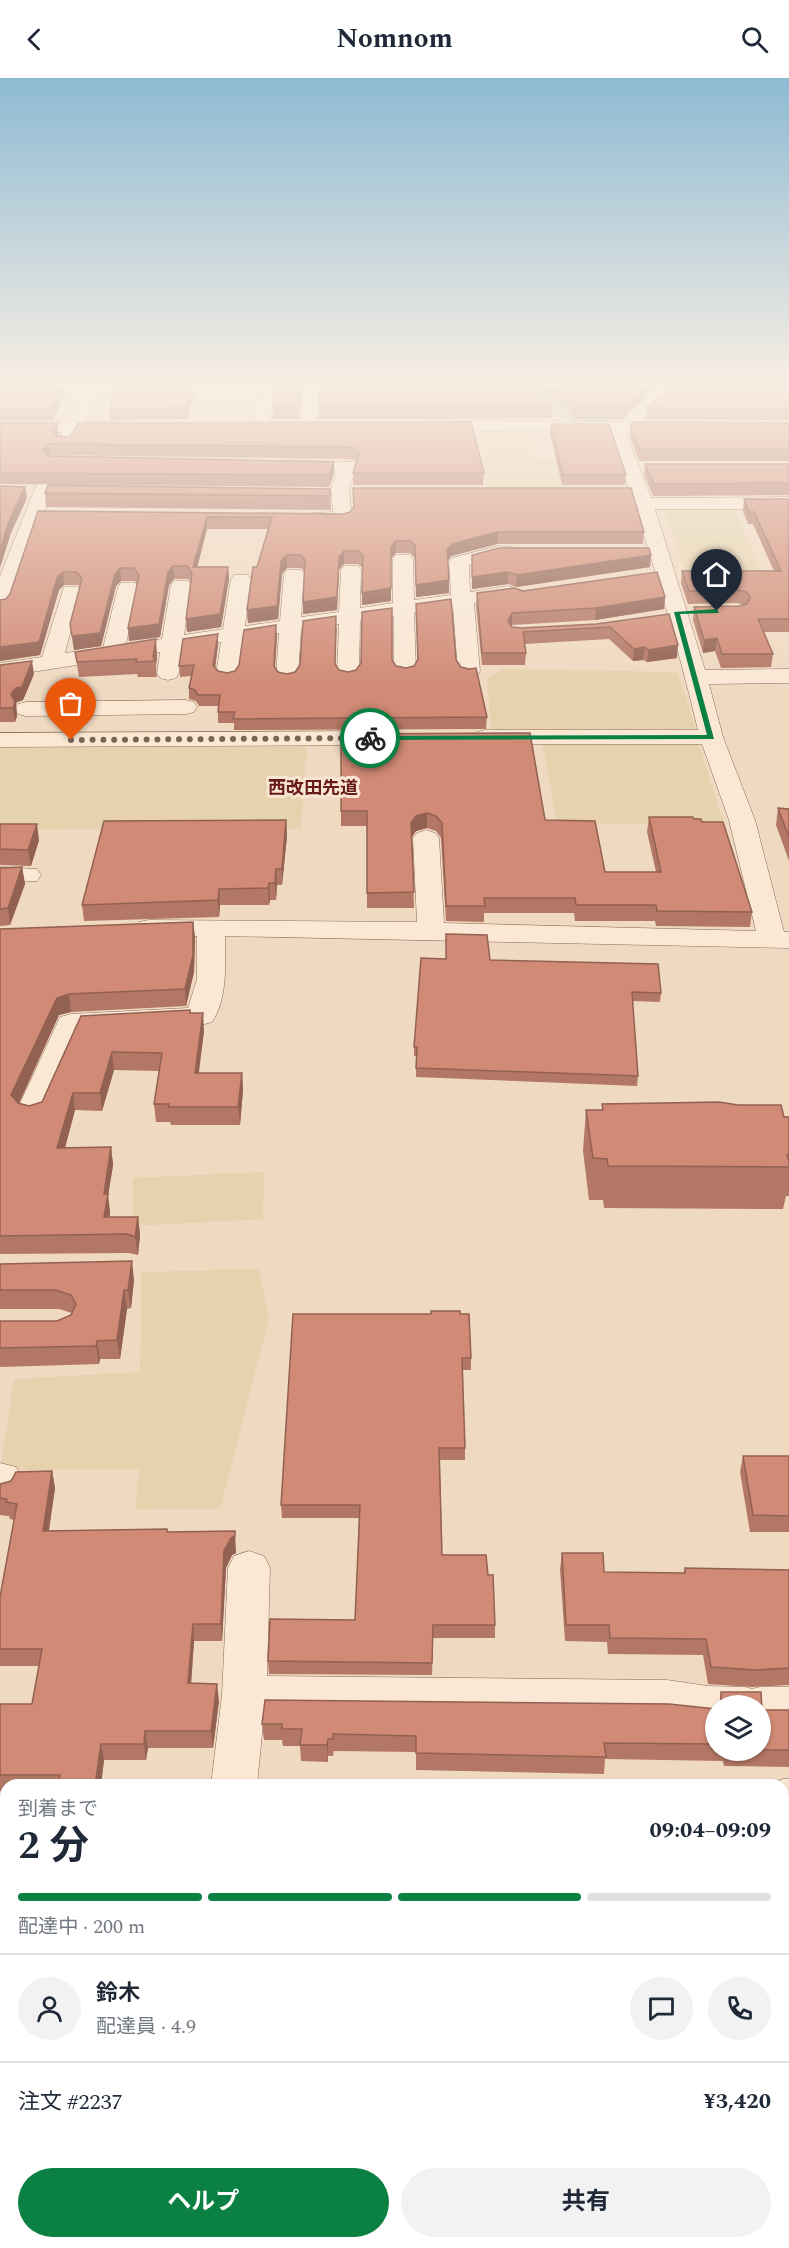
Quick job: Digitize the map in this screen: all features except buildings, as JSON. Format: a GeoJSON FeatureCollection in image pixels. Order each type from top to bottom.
{"type":"FeatureCollection","features":[{"type":"Feature","properties":{"kind":"street"},"geometry":{"type":"LineString","coordinates":[[21,491],[29,487]]}},
{"type":"Feature","properties":{"kind":"street"},"geometry":{"type":"LineString","coordinates":[[0,606],[23,534],[44,487]]}},
{"type":"Feature","properties":{"kind":"street"},"geometry":{"type":"LineString","coordinates":[[124,930],[211,928],[431,931],[780,940],[742,820],[711,737],[678,614],[654,576],[657,552],[634,487]]}},
{"type":"Feature","properties":{"kind":"street"},"geometry":{"type":"LineString","coordinates":[[280,518],[344,518],[338,490],[361,492]]}},
{"type":"Feature","properties":{"kind":"street"},"geometry":{"type":"LineString","coordinates":[[636,496],[789,503]]}},
{"type":"Feature","properties":{"kind":"street"},"geometry":{"type":"LineString","coordinates":[[32,515],[54,516]]}},
{"type":"Feature","properties":{"kind":"street"},"geometry":{"type":"LineString","coordinates":[[0,535],[23,534]]}},
{"type":"Feature","properties":{"kind":"street"},"geometry":{"type":"LineString","coordinates":[[469,671],[463,598],[460,593],[459,562],[498,552],[532,552]]}},
{"type":"Feature","properties":{"kind":"street"},"geometry":{"type":"LineString","coordinates":[[634,552],[657,552]]}},
{"type":"Feature","properties":{"kind":"street"},"geometry":{"type":"LineString","coordinates":[[403,559],[405,670]]}},
{"type":"Feature","properties":{"kind":"street"},"geometry":{"type":"LineString","coordinates":[[348,674],[351,570]]}},
{"type":"Feature","properties":{"kind":"street"},"geometry":{"type":"LineString","coordinates":[[287,676],[294,574]]}},
{"type":"Feature","properties":{"kind":"street"},"geometry":{"type":"LineString","coordinates":[[226,675],[241,579]]}},
{"type":"Feature","properties":{"kind":"street"},"geometry":{"type":"LineString","coordinates":[[168,673],[181,585]]}},
{"type":"Feature","properties":{"kind":"street"},"geometry":{"type":"LineString","coordinates":[[112,653],[128,587]]}},
{"type":"Feature","properties":{"kind":"street"},"geometry":{"type":"LineString","coordinates":[[52,662],[71,591]]}},
{"type":"Feature","properties":{"kind":"street"},"geometry":{"type":"LineString","coordinates":[[0,670],[508,592]]}},
{"type":"Feature","properties":{"kind":"street"},"geometry":{"type":"LineString","coordinates":[[696,677],[789,676]]}},
{"type":"Feature","properties":{"kind":"street"},"geometry":{"type":"LineString","coordinates":[[26,709],[186,706]]}},
{"type":"Feature","properties":{"kind":"street"},"geometry":{"type":"LineString","coordinates":[[71,740],[79,708]]}},
{"type":"Feature","properties":{"kind":"street"},"geometry":{"type":"LineString","coordinates":[[457,737],[711,737]]}},
{"type":"Feature","properties":{"kind":"street"},"geometry":{"type":"LineString","coordinates":[[0,740],[412,738]]}},
{"type":"Feature","properties":{"kind":"street"},"geometry":{"type":"LineString","coordinates":[[426,838],[431,931]]}},
{"type":"Feature","properties":{"kind":"street"},"geometry":{"type":"LineString","coordinates":[[0,875],[28,876]]}},
{"type":"Feature","properties":{"kind":"street"},"geometry":{"type":"LineString","coordinates":[[32,1112],[70,1023],[201,1016],[211,979],[211,928]]}},
{"type":"Feature","properties":{"kind":"street"},"geometry":{"type":"LineString","coordinates":[[235,1779],[244,1695],[249,1568]]}},
{"type":"Feature","properties":{"kind":"street"},"geometry":{"type":"LineString","coordinates":[[244,1695],[667,1699],[705,1705]]}},
{"type":"Feature","properties":{"kind":"street"},"geometry":{"type":"LineString","coordinates":[[771,1706],[789,1706]]}},
{"type":"Feature","properties":{"kind":"shaded area"},"geometry":{"type":"Polygon","coordinates":[[[486,487],[568,489],[486,489],[486,487]]]}},
{"type":"Feature","properties":{"kind":"shaded area"},"geometry":{"type":"Polygon","coordinates":[[[662,505],[733,505],[764,577],[687,577],[662,505]]]}},
{"type":"Feature","properties":{"kind":"shaded area"},"geometry":{"type":"Polygon","coordinates":[[[502,669],[677,672],[696,729],[491,731],[487,678],[502,669]]]}},
{"type":"Feature","properties":{"kind":"shaded area"},"geometry":{"type":"Polygon","coordinates":[[[697,740],[724,823],[557,824],[542,741],[697,740]]]}},
{"type":"Feature","properties":{"kind":"shaded area"},"geometry":{"type":"Polygon","coordinates":[[[307,743],[301,829],[0,830],[0,744],[307,743]]]}},
{"type":"Feature","properties":{"kind":"shaded area"},"geometry":{"type":"Polygon","coordinates":[[[264,1172],[263,1219],[133,1226],[133,1178],[264,1172]]]}},
{"type":"Feature","properties":{"kind":"shaded area"},"geometry":{"type":"Polygon","coordinates":[[[259,1269],[269,1319],[220,1509],[135,1510],[139,1470],[0,1470],[14,1379],[140,1372],[142,1272],[259,1269]]]}},
{"type":"Feature","properties":{"kind":"way so far"},"geometry":{"type":"LineString","coordinates":[[71,740],[370,738]]}},
{"type":"Feature","properties":{"kind":"district","name":"西改田先道"},"geometry":{"type":"Point","coordinates":[313,788]}},
{"type":"Feature","properties":{"kind":"route"},"geometry":{"type":"LineString","coordinates":[[370,738],[711,737],[677,612],[717,611]]}}]}
